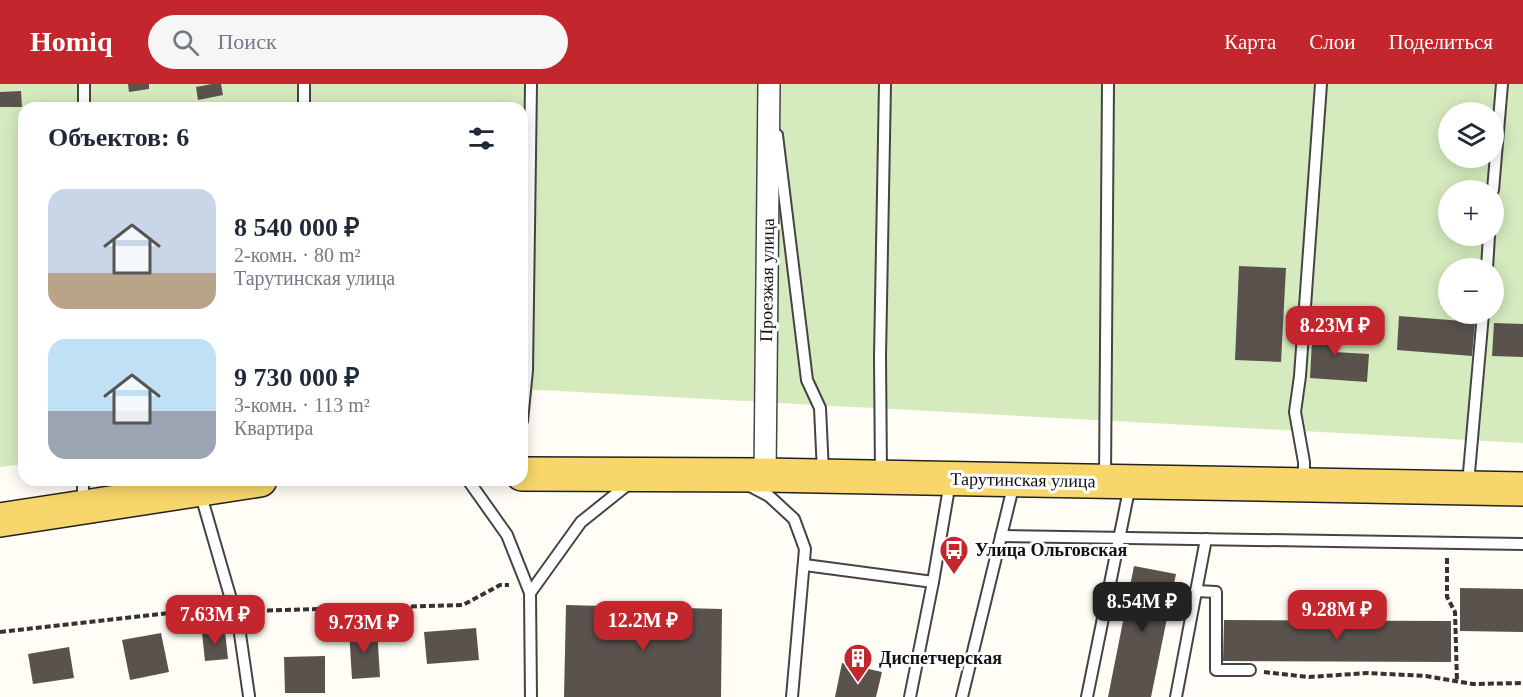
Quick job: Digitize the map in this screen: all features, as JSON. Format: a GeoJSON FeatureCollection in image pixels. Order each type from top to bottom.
{"type":"FeatureCollection","features":[{"type":"Feature","properties":{"kind":"main road","name":"Тарутинская улица"},"geometry":{"type":"LineString","coordinates":[[528,474],[765,475],[1523,489]]}},
{"type":"Feature","properties":{"kind":"main road"},"geometry":{"type":"LineString","coordinates":[[0,520],[83,493],[199,489],[219,486]]}},
{"type":"Feature","properties":{"kind":"street","name":"Проезжая улица"},"geometry":{"type":"LineString","coordinates":[[765,475],[770,84]]}},
{"type":"Feature","properties":{"kind":"lane"},"geometry":{"type":"LineString","coordinates":[[84,84],[84,102]]}},
{"type":"Feature","properties":{"kind":"lane"},"geometry":{"type":"LineString","coordinates":[[304,84],[304,102]]}},
{"type":"Feature","properties":{"kind":"lane"},"geometry":{"type":"LineString","coordinates":[[528,256],[531,84]]}},
{"type":"Feature","properties":{"kind":"lane"},"geometry":{"type":"LineString","coordinates":[[770,84],[807,380],[820,408],[824,476]]}},
{"type":"Feature","properties":{"kind":"lane"},"geometry":{"type":"LineString","coordinates":[[881,477],[880,357],[885,84]]}},
{"type":"Feature","properties":{"kind":"lane"},"geometry":{"type":"LineString","coordinates":[[1087,697],[1119,538],[1108,84]]}},
{"type":"Feature","properties":{"kind":"lane"},"geometry":{"type":"LineString","coordinates":[[1304,485],[1304,462],[1295,412],[1300,376],[1322,84]]}},
{"type":"Feature","properties":{"kind":"lane"},"geometry":{"type":"LineString","coordinates":[[1494,180],[1502,84]]}},
{"type":"Feature","properties":{"kind":"lane"},"geometry":{"type":"LineString","coordinates":[[1468,488],[1482,324]]}},
{"type":"Feature","properties":{"kind":"lane"},"geometry":{"type":"LineString","coordinates":[[528,589],[581,522],[641,474]]}},
{"type":"Feature","properties":{"kind":"lane"},"geometry":{"type":"LineString","coordinates":[[731,475],[769,496],[794,519],[805,549],[792,697]]}},
{"type":"Feature","properties":{"kind":"lane"},"geometry":{"type":"LineString","coordinates":[[910,697],[933,582],[950,478]]}},
{"type":"Feature","properties":{"kind":"lane"},"geometry":{"type":"LineString","coordinates":[[962,697],[1015,480]]}},
{"type":"Feature","properties":{"kind":"lane"},"geometry":{"type":"LineString","coordinates":[[472,486],[507,535],[528,589],[531,697]]}},
{"type":"Feature","properties":{"kind":"lane"},"geometry":{"type":"LineString","coordinates":[[199,489],[239,627],[249,696]]}},
{"type":"Feature","properties":{"kind":"lane"},"geometry":{"type":"LineString","coordinates":[[1001,536],[1523,544]]}},
{"type":"Feature","properties":{"kind":"lane"},"geometry":{"type":"LineString","coordinates":[[1176,697],[1206,539]]}},
{"type":"Feature","properties":{"kind":"lane"},"geometry":{"type":"LineString","coordinates":[[805,565],[933,582]]}},
{"type":"Feature","properties":{"kind":"lane"},"geometry":{"type":"LineString","coordinates":[[1196,591],[1216,592],[1216,670],[1250,670]]}},
{"type":"Feature","properties":{"kind":"path"},"geometry":{"type":"LineString","coordinates":[[1447,542],[1447,597],[1455,612],[1457,681]]}},
{"type":"Feature","properties":{"kind":"path"},"geometry":{"type":"LineString","coordinates":[[0,632],[169,613],[463,605],[500,585],[528,589]]}},
{"type":"Feature","properties":{"kind":"path"},"geometry":{"type":"LineString","coordinates":[[1250,670],[1309,677],[1368,673],[1426,676],[1473,684],[1523,683]]}},
{"type":"Feature","properties":{"kind":"green space"},"geometry":{"type":"Polygon","coordinates":[[[0,84],[1523,84],[1523,443],[528,389],[528,102],[18,102],[18,465],[0,467],[0,84]]]}},
{"type":"Feature","properties":{"kind":"building"},"geometry":{"type":"Polygon","coordinates":[[[128,84],[149,84],[149,89],[129,92],[128,84]]]}},
{"type":"Feature","properties":{"kind":"building"},"geometry":{"type":"Polygon","coordinates":[[[221,84],[223,95],[198,100],[196,87],[221,84]]]}},
{"type":"Feature","properties":{"kind":"building"},"geometry":{"type":"Polygon","coordinates":[[[21,91],[22,102],[18,102],[18,107],[0,107],[0,92],[21,91]]]}},
{"type":"Feature","properties":{"kind":"building"},"geometry":{"type":"Polygon","coordinates":[[[1239,266],[1286,268],[1281,362],[1235,360],[1239,266]]]}},
{"type":"Feature","properties":{"kind":"building"},"geometry":{"type":"Polygon","coordinates":[[[1399,316],[1438,319],[1438,324],[1475,324],[1472,356],[1397,350],[1399,316]]]}},
{"type":"Feature","properties":{"kind":"building"},"geometry":{"type":"Polygon","coordinates":[[[1313,321],[1337,322],[1335,352],[1369,354],[1367,382],[1310,378],[1313,321]]]}},
{"type":"Feature","properties":{"kind":"building"},"geometry":{"type":"Polygon","coordinates":[[[1494,324],[1523,324],[1523,357],[1492,356],[1494,324]]]}},
{"type":"Feature","properties":{"kind":"building"},"geometry":{"type":"Polygon","coordinates":[[[1134,566],[1176,574],[1151,697],[1108,697],[1134,566]]]}},
{"type":"Feature","properties":{"kind":"building"},"geometry":{"type":"Polygon","coordinates":[[[1460,588],[1523,589],[1523,632],[1460,631],[1460,588]]]}},
{"type":"Feature","properties":{"kind":"building"},"geometry":{"type":"Polygon","coordinates":[[[566,605],[722,609],[721,697],[564,697],[566,605]]]}},
{"type":"Feature","properties":{"kind":"building"},"geometry":{"type":"Polygon","coordinates":[[[1224,620],[1451,621],[1451,662],[1223,661],[1224,620]]]}},
{"type":"Feature","properties":{"kind":"building"},"geometry":{"type":"Polygon","coordinates":[[[476,628],[479,660],[427,664],[424,632],[476,628]]]}},
{"type":"Feature","properties":{"kind":"building"},"geometry":{"type":"Polygon","coordinates":[[[377,629],[380,677],[352,679],[349,630],[377,629]]]}},
{"type":"Feature","properties":{"kind":"building"},"geometry":{"type":"Polygon","coordinates":[[[225,631],[228,659],[205,661],[202,633],[225,631]]]}},
{"type":"Feature","properties":{"kind":"building"},"geometry":{"type":"Polygon","coordinates":[[[161,633],[169,672],[130,680],[122,640],[161,633]]]}},
{"type":"Feature","properties":{"kind":"building"},"geometry":{"type":"Polygon","coordinates":[[[69,647],[74,678],[33,684],[28,654],[69,647]]]}},
{"type":"Feature","properties":{"kind":"building"},"geometry":{"type":"Polygon","coordinates":[[[325,656],[325,693],[285,693],[284,657],[325,656]]]}},
{"type":"Feature","properties":{"kind":"building","name":"Диспетчерская"},"geometry":{"type":"Polygon","coordinates":[[[842,663],[882,672],[876,697],[835,697],[842,663]]]}},
{"type":"Feature","properties":{"kind":"place","name":"Улица Ольговская"},"geometry":{"type":"Point","coordinates":[954,576]}},
{"type":"Feature","properties":{"kind":"place","name":"Диспетчерская"},"geometry":{"type":"Point","coordinates":[858,684]}}]}
